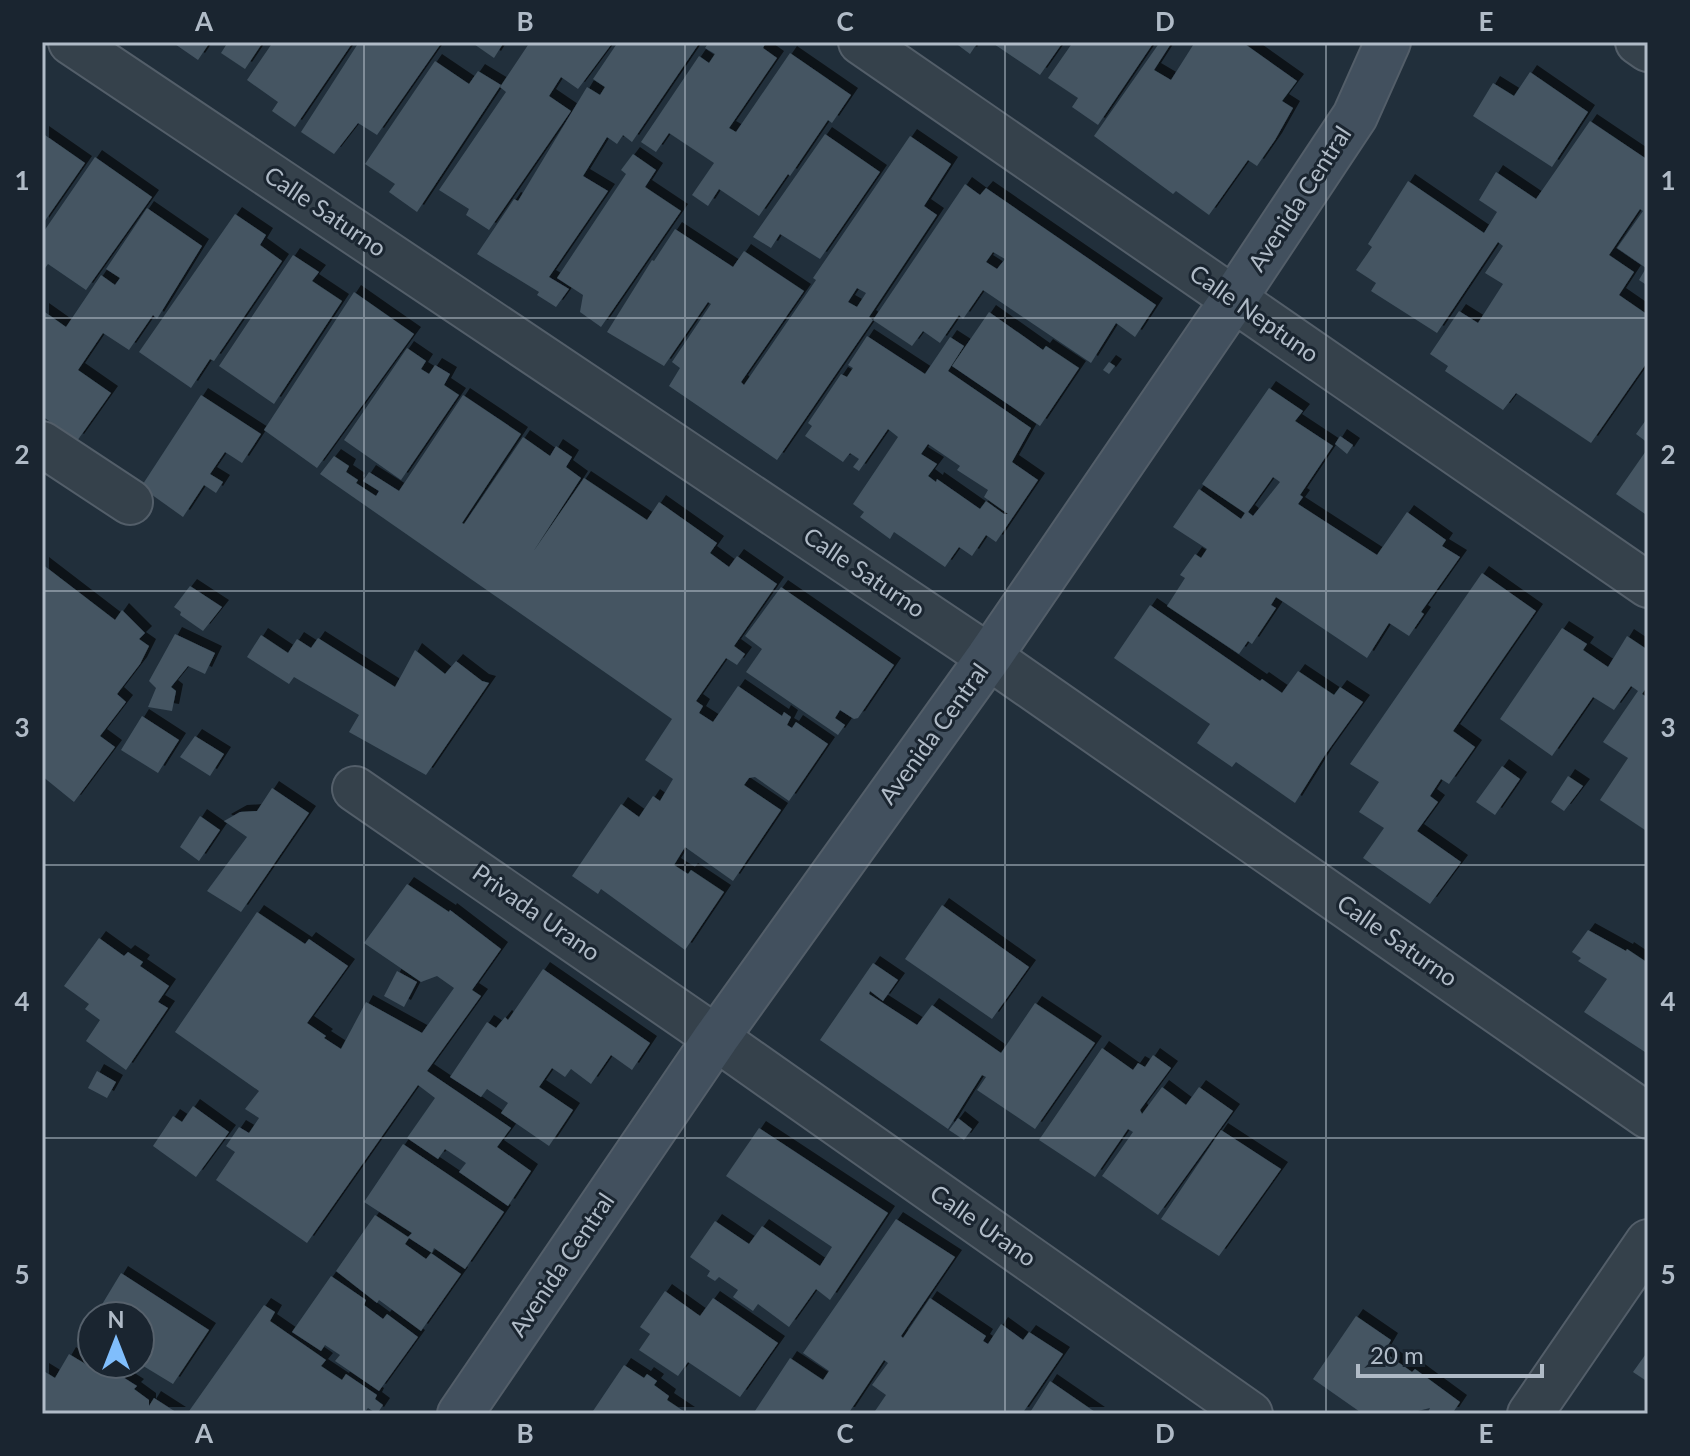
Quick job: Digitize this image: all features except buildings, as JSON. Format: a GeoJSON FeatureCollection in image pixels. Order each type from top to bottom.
{"type":"FeatureCollection","features":[{"type":"Feature","properties":{"kind":"street","name":"Calle Saturno"},"geometry":{"type":"LineString","coordinates":[[71,42],[989,657],[1648,1116]]}},
{"type":"Feature","properties":{"kind":"street","name":"Calle Neptuno"},"geometry":{"type":"LineString","coordinates":[[861,42],[1648,585]]}},
{"type":"Feature","properties":{"kind":"street","name":"Avenida Central"},"geometry":{"type":"LineString","coordinates":[[460,1414],[716,1038],[989,657],[1233,300],[1355,116],[1388,42]]}},
{"type":"Feature","properties":{"kind":"street"},"geometry":{"type":"LineString","coordinates":[[1638,42],[1648,49]]}},
{"type":"Feature","properties":{"kind":"street"},"geometry":{"type":"LineString","coordinates":[[42,444],[130,502]]}},
{"type":"Feature","properties":{"kind":"street","name":"Privada Urano"},"geometry":{"type":"LineString","coordinates":[[355,789],[716,1038]]}},
{"type":"Feature","properties":{"kind":"street","name":"Calle Urano"},"geometry":{"type":"LineString","coordinates":[[716,1038],[1250,1414]]}},
{"type":"Feature","properties":{"kind":"street"},"geometry":{"type":"LineString","coordinates":[[1530,1414],[1648,1242]]}}]}
